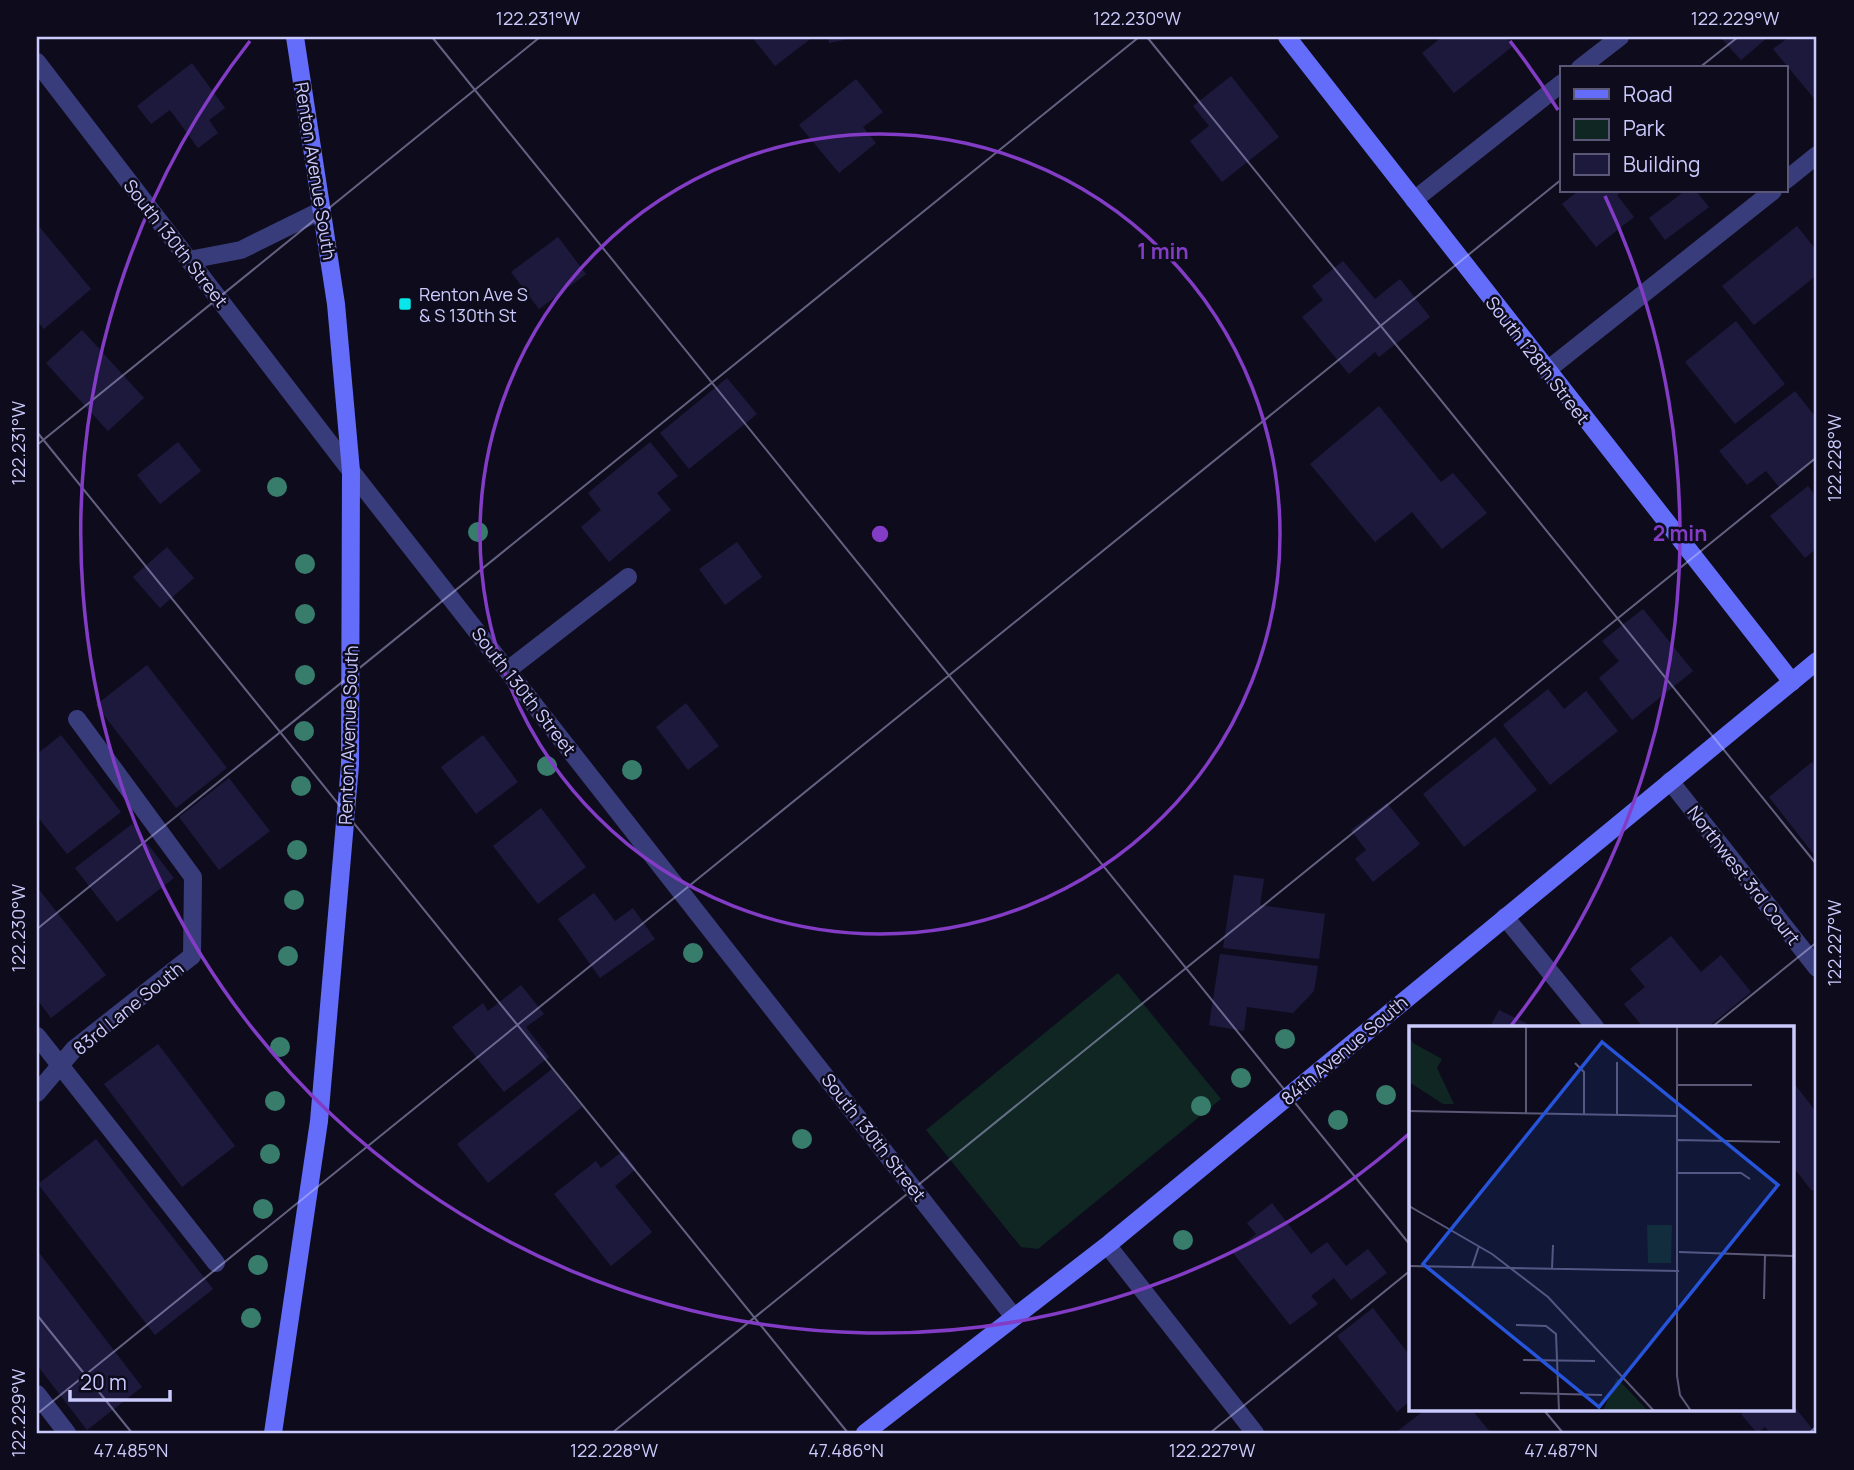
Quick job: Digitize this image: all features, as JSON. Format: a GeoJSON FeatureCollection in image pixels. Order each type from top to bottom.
{"type":"FeatureCollection","features":[{"type":"Feature","properties":{"kind":"street","name":"Renton Avenue South"},"geometry":{"type":"LineString","coordinates":[[273,1433],[318,1121],[350,765],[351,471],[336,304],[295,37]]}},
{"type":"Feature","properties":{"kind":"street","name":"South 128th Street"},"geometry":{"type":"LineString","coordinates":[[1287,37],[1791,682]]}},
{"type":"Feature","properties":{"kind":"street"},"geometry":{"type":"LineString","coordinates":[[1583,66],[1620,37]]}},
{"type":"Feature","properties":{"kind":"street","name":"South 130th Street"},"geometry":{"type":"LineString","coordinates":[[37,62],[351,471],[1014,1317]]}},
{"type":"Feature","properties":{"kind":"street"},"geometry":{"type":"LineString","coordinates":[[1414,200],[1560,85]]}},
{"type":"Feature","properties":{"kind":"street"},"geometry":{"type":"LineString","coordinates":[[1787,179],[1817,155]]}},
{"type":"Feature","properties":{"kind":"street"},"geometry":{"type":"LineString","coordinates":[[1546,371],[1772,192]]}},
{"type":"Feature","properties":{"kind":"street"},"geometry":{"type":"LineString","coordinates":[[189,260],[241,250],[322,210]]}},
{"type":"Feature","properties":{"kind":"street"},"geometry":{"type":"LineString","coordinates":[[508,670],[628,577]]}},
{"type":"Feature","properties":{"kind":"street","name":"84th Avenue South"},"geometry":{"type":"LineString","coordinates":[[865,1433],[1110,1243],[1817,661]]}},
{"type":"Feature","properties":{"kind":"street","name":"83rd Lane South"},"geometry":{"type":"LineString","coordinates":[[37,1093],[74,1049],[192,956],[193,877],[77,719]]}},
{"type":"Feature","properties":{"kind":"street","name":"Northwest 3rd Court"},"geometry":{"type":"LineString","coordinates":[[1670,781],[1817,968]]}},
{"type":"Feature","properties":{"kind":"street"},"geometry":{"type":"LineString","coordinates":[[1505,917],[1594,1026]]}},
{"type":"Feature","properties":{"kind":"street"},"geometry":{"type":"LineString","coordinates":[[37,1036],[216,1263]]}},
{"type":"Feature","properties":{"kind":"street"},"geometry":{"type":"LineString","coordinates":[[1110,1243],[1108,1246],[1255,1433]]}},
{"type":"Feature","properties":{"kind":"street"},"geometry":{"type":"LineString","coordinates":[[37,1394],[67,1433]]}},
{"type":"Feature","properties":{"kind":"green space"},"geometry":{"type":"Polygon","coordinates":[[[1118,973],[1221,1099],[1038,1249],[1021,1247],[926,1130],[1118,973]]]}},
{"type":"Feature","properties":{"kind":"building"},"geometry":{"type":"Polygon","coordinates":[[[752,37],[813,37],[775,66],[752,37]]]}},
{"type":"Feature","properties":{"kind":"building"},"geometry":{"type":"Polygon","coordinates":[[[828,37],[853,37],[853,38],[829,43],[828,37]]]}},
{"type":"Feature","properties":{"kind":"building"},"geometry":{"type":"Polygon","coordinates":[[[1442,37],[1506,37],[1513,46],[1454,93],[1422,53],[1442,37]]]}},
{"type":"Feature","properties":{"kind":"building"},"geometry":{"type":"Polygon","coordinates":[[[1720,37],[1768,37],[1741,60],[1720,37]]]}},
{"type":"Feature","properties":{"kind":"building"},"geometry":{"type":"Polygon","coordinates":[[[1789,37],[1817,37],[1817,102],[1773,49],[1789,37]]]}},
{"type":"Feature","properties":{"kind":"building"},"geometry":{"type":"Polygon","coordinates":[[[192,63],[225,108],[209,120],[218,133],[198,148],[170,110],[151,124],[137,106],[192,63]]]}},
{"type":"Feature","properties":{"kind":"building"},"geometry":{"type":"Polygon","coordinates":[[[1231,76],[1279,137],[1222,182],[1190,141],[1209,126],[1193,106],[1231,76]]]}},
{"type":"Feature","properties":{"kind":"building"},"geometry":{"type":"Polygon","coordinates":[[[856,79],[883,112],[863,127],[876,143],[839,173],[799,125],[856,79]]]}},
{"type":"Feature","properties":{"kind":"building"},"geometry":{"type":"Polygon","coordinates":[[[1577,192],[1621,192],[1617,195],[1634,217],[1596,247],[1562,204],[1577,192]]]}},
{"type":"Feature","properties":{"kind":"building"},"geometry":{"type":"Polygon","coordinates":[[[1684,192],[1697,192],[1709,207],[1665,240],[1649,218],[1684,192]]]}},
{"type":"Feature","properties":{"kind":"building"},"geometry":{"type":"Polygon","coordinates":[[[37,224],[91,289],[44,329],[37,321],[37,224]]]}},
{"type":"Feature","properties":{"kind":"building"},"geometry":{"type":"Polygon","coordinates":[[[1797,226],[1817,251],[1817,275],[1754,325],[1722,286],[1797,226]]]}},
{"type":"Feature","properties":{"kind":"building"},"geometry":{"type":"Polygon","coordinates":[[[558,237],[586,274],[539,309],[511,272],[558,237]]]}},
{"type":"Feature","properties":{"kind":"building"},"geometry":{"type":"Polygon","coordinates":[[[1343,261],[1375,299],[1400,279],[1430,317],[1379,357],[1375,352],[1349,374],[1302,317],[1323,300],[1312,286],[1343,261]]]}},
{"type":"Feature","properties":{"kind":"building"},"geometry":{"type":"Polygon","coordinates":[[[1736,321],[1785,384],[1735,424],[1685,362],[1736,321]]]}},
{"type":"Feature","properties":{"kind":"building"},"geometry":{"type":"Polygon","coordinates":[[[82,330],[144,398],[108,431],[46,363],[82,330]]]}},
{"type":"Feature","properties":{"kind":"building"},"geometry":{"type":"Polygon","coordinates":[[[727,378],[757,414],[689,469],[660,433],[727,378]]]}},
{"type":"Feature","properties":{"kind":"building"},"geometry":{"type":"Polygon","coordinates":[[[1795,391],[1817,419],[1817,457],[1779,487],[1766,471],[1747,485],[1719,451],[1795,391]]]}},
{"type":"Feature","properties":{"kind":"building"},"geometry":{"type":"Polygon","coordinates":[[[1379,406],[1441,482],[1453,473],[1487,513],[1442,549],[1412,512],[1375,542],[1310,464],[1379,406]]]}},
{"type":"Feature","properties":{"kind":"building"},"geometry":{"type":"Polygon","coordinates":[[[178,442],[201,471],[160,504],[137,475],[178,442]]]}},
{"type":"Feature","properties":{"kind":"building"},"geometry":{"type":"Polygon","coordinates":[[[650,442],[678,476],[657,493],[671,510],[609,562],[581,527],[601,510],[588,493],[650,442]]]}},
{"type":"Feature","properties":{"kind":"building"},"geometry":{"type":"Polygon","coordinates":[[[1808,486],[1817,498],[1817,548],[1805,558],[1770,516],[1808,486]]]}},
{"type":"Feature","properties":{"kind":"building"},"geometry":{"type":"Polygon","coordinates":[[[737,542],[762,577],[725,605],[699,569],[737,542]]]}},
{"type":"Feature","properties":{"kind":"building"},"geometry":{"type":"Polygon","coordinates":[[[167,547],[194,578],[160,608],[133,577],[167,547]]]}},
{"type":"Feature","properties":{"kind":"building"},"geometry":{"type":"Polygon","coordinates":[[[1643,609],[1693,671],[1632,720],[1599,678],[1619,661],[1602,641],[1643,609]]]}},
{"type":"Feature","properties":{"kind":"building"},"geometry":{"type":"Polygon","coordinates":[[[147,665],[227,768],[176,808],[96,705],[147,665]]]}},
{"type":"Feature","properties":{"kind":"building"},"geometry":{"type":"Polygon","coordinates":[[[1548,689],[1564,709],[1586,691],[1618,731],[1550,785],[1503,725],[1548,689]]]}},
{"type":"Feature","properties":{"kind":"building"},"geometry":{"type":"Polygon","coordinates":[[[686,703],[719,746],[688,770],[656,727],[686,703]]]}},
{"type":"Feature","properties":{"kind":"building"},"geometry":{"type":"Polygon","coordinates":[[[61,735],[121,812],[67,854],[37,816],[37,754],[61,735]]]}},
{"type":"Feature","properties":{"kind":"building"},"geometry":{"type":"Polygon","coordinates":[[[483,735],[518,782],[476,814],[441,767],[483,735]]]}},
{"type":"Feature","properties":{"kind":"building"},"geometry":{"type":"Polygon","coordinates":[[[1495,737],[1537,790],[1464,847],[1423,794],[1495,737]]]}},
{"type":"Feature","properties":{"kind":"building"},"geometry":{"type":"Polygon","coordinates":[[[1812,762],[1817,768],[1815,856],[1769,797],[1812,762]]]}},
{"type":"Feature","properties":{"kind":"building"},"geometry":{"type":"Polygon","coordinates":[[[229,778],[270,831],[219,870],[179,817],[229,778]]]}},
{"type":"Feature","properties":{"kind":"building"},"geometry":{"type":"Polygon","coordinates":[[[1387,803],[1420,844],[1373,882],[1355,859],[1366,850],[1351,830],[1387,803]]]}},
{"type":"Feature","properties":{"kind":"building"},"geometry":{"type":"Polygon","coordinates":[[[541,808],[586,867],[538,904],[493,846],[541,808]]]}},
{"type":"Feature","properties":{"kind":"building"},"geometry":{"type":"Polygon","coordinates":[[[132,824],[174,878],[117,922],[75,868],[132,824]]]}},
{"type":"Feature","properties":{"kind":"building"},"geometry":{"type":"Polygon","coordinates":[[[1234,875],[1264,879],[1260,905],[1325,914],[1319,959],[1223,948],[1234,875]]]}},
{"type":"Feature","properties":{"kind":"building"},"geometry":{"type":"Polygon","coordinates":[[[37,887],[106,975],[51,1018],[37,999],[37,887]]]}},
{"type":"Feature","properties":{"kind":"building"},"geometry":{"type":"Polygon","coordinates":[[[594,893],[615,921],[633,908],[655,939],[600,978],[558,919],[594,893]]]}},
{"type":"Feature","properties":{"kind":"building"},"geometry":{"type":"Polygon","coordinates":[[[1671,936],[1701,972],[1721,955],[1751,992],[1709,1026],[1642,1026],[1624,1004],[1645,987],[1630,969],[1671,936]]]}},
{"type":"Feature","properties":{"kind":"building"},"geometry":{"type":"Polygon","coordinates":[[[1220,954],[1318,966],[1314,991],[1293,1013],[1247,1007],[1244,1031],[1209,1025],[1220,954]]]}},
{"type":"Feature","properties":{"kind":"building"},"geometry":{"type":"Polygon","coordinates":[[[521,985],[544,1014],[526,1027],[549,1057],[504,1092],[452,1027],[483,1003],[488,1011],[521,985]]]}},
{"type":"Feature","properties":{"kind":"building"},"geometry":{"type":"Polygon","coordinates":[[[1499,1010],[1532,1026],[1491,1026],[1499,1010]]]}},
{"type":"Feature","properties":{"kind":"building"},"geometry":{"type":"Polygon","coordinates":[[[158,1044],[235,1146],[182,1187],[104,1084],[158,1044]]]}},
{"type":"Feature","properties":{"kind":"building"},"geometry":{"type":"Polygon","coordinates":[[[552,1069],[582,1107],[488,1183],[457,1144],[552,1069]]]}},
{"type":"Feature","properties":{"kind":"building"},"geometry":{"type":"Polygon","coordinates":[[[1794,1083],[1817,1113],[1817,1187],[1812,1191],[1794,1168],[1794,1083]]]}},
{"type":"Feature","properties":{"kind":"building"},"geometry":{"type":"Polygon","coordinates":[[[96,1139],[213,1289],[155,1335],[38,1184],[96,1139]]]}},
{"type":"Feature","properties":{"kind":"building"},"geometry":{"type":"Polygon","coordinates":[[[623,1151],[636,1169],[615,1186],[652,1232],[611,1266],[554,1194],[596,1161],[601,1168],[623,1151]]]}},
{"type":"Feature","properties":{"kind":"building"},"geometry":{"type":"Polygon","coordinates":[[[1272,1203],[1311,1254],[1327,1242],[1346,1266],[1368,1249],[1387,1273],[1351,1300],[1334,1278],[1311,1296],[1318,1304],[1290,1325],[1233,1253],[1256,1234],[1247,1223],[1272,1203]]]}},
{"type":"Feature","properties":{"kind":"building"},"geometry":{"type":"Polygon","coordinates":[[[37,1250],[142,1387],[87,1430],[37,1365],[37,1250]]]}},
{"type":"Feature","properties":{"kind":"building"},"geometry":{"type":"Polygon","coordinates":[[[1373,1308],[1409,1354],[1409,1402],[1397,1412],[1337,1336],[1373,1308]]]}},
{"type":"Feature","properties":{"kind":"building"},"geometry":{"type":"Polygon","coordinates":[[[1794,1406],[1814,1431],[1770,1433],[1765,1427],[1757,1433],[1741,1414],[1746,1410],[1794,1410],[1794,1406]]]}},
{"type":"Feature","properties":{"kind":"building"},"geometry":{"type":"Polygon","coordinates":[[[1425,1410],[1472,1410],[1491,1433],[1395,1433],[1425,1410]]]}},
{"type":"Feature","properties":{"kind":"place","name":"Renton Ave S & S 130th St"},"geometry":{"type":"Point","coordinates":[405,304]}}]}
